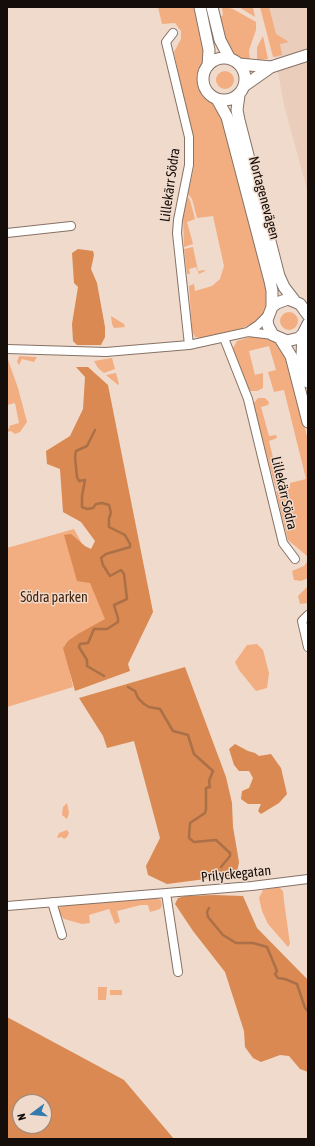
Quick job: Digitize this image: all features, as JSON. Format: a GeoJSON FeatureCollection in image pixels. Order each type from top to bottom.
{"type":"FeatureCollection","features":[{"type":"Feature","properties":{"kind":"street","name":"Nortagenevägen"},"geometry":{"type":"LineString","coordinates":[[200,7],[209,50],[208,66],[203,78],[204,85],[211,96],[217,99],[222,106],[229,125],[273,296],[268,326],[291,356],[308,422]]}},
{"type":"Feature","properties":{"kind":"street","name":"Nortagenevägen"},"geometry":{"type":"LineString","coordinates":[[212,7],[220,40],[245,74],[237,110],[279,276],[284,287],[294,300],[305,309],[308,315]]}},
{"type":"Feature","properties":{"kind":"street","name":"Lillekärr Södra"},"geometry":{"type":"LineString","coordinates":[[173,33],[166,42],[189,137],[188,164],[177,233],[188,345]]}},
{"type":"Feature","properties":{"kind":"street"},"geometry":{"type":"LineString","coordinates":[[217,99],[228,100],[271,67],[308,55]]}},
{"type":"Feature","properties":{"kind":"street"},"geometry":{"type":"LineString","coordinates":[[208,66],[218,59],[271,67]]}},
{"type":"Feature","properties":{"kind":"street"},"geometry":{"type":"LineString","coordinates":[[7,233],[71,226]]}},
{"type":"Feature","properties":{"kind":"street"},"geometry":{"type":"LineString","coordinates":[[248,332],[258,325],[282,300],[294,300]]}},
{"type":"Feature","properties":{"kind":"street"},"geometry":{"type":"LineString","coordinates":[[7,349],[106,352],[188,345],[248,332],[259,332],[293,340],[306,329]]}},
{"type":"Feature","properties":{"kind":"street"},"geometry":{"type":"LineString","coordinates":[[306,329],[302,355],[308,382]]}},
{"type":"Feature","properties":{"kind":"street","name":"Lillekärr Södra"},"geometry":{"type":"LineString","coordinates":[[224,338],[248,399],[283,543],[295,559]]}},
{"type":"Feature","properties":{"kind":"street"},"geometry":{"type":"LineString","coordinates":[[308,615],[302,621],[308,647]]}},
{"type":"Feature","properties":{"kind":"street","name":"Prilyckegatan"},"geometry":{"type":"LineString","coordinates":[[7,906],[252,886],[308,879]]}},
{"type":"Feature","properties":{"kind":"street"},"geometry":{"type":"LineString","coordinates":[[166,893],[178,972]]}},
{"type":"Feature","properties":{"kind":"street"},"geometry":{"type":"LineString","coordinates":[[52,902],[62,935]]}},
{"type":"Feature","properties":{"kind":"shaded area"},"geometry":{"type":"Polygon","coordinates":[[[266,7],[308,7],[308,193],[284,105],[266,7]]]}},
{"type":"Feature","properties":{"kind":"shaded area"},"geometry":{"type":"Polygon","coordinates":[[[78,249],[93,251],[94,255],[91,269],[97,283],[105,327],[105,337],[101,345],[77,345],[73,341],[72,324],[78,287],[74,283],[72,253],[78,249]]]}},
{"type":"Feature","properties":{"kind":"shaded area"},"geometry":{"type":"Polygon","coordinates":[[[76,367],[88,367],[108,385],[153,612],[128,664],[130,671],[75,691],[63,648],[68,641],[78,634],[105,619],[90,583],[77,581],[64,535],[71,534],[91,549],[95,541],[81,522],[63,512],[60,469],[47,464],[46,451],[70,436],[83,409],[85,377],[76,367]]]}},
{"type":"Feature","properties":{"kind":"shaded area"},"geometry":{"type":"Polygon","coordinates":[[[185,667],[226,777],[232,803],[233,827],[239,862],[237,872],[229,876],[167,884],[148,875],[146,866],[160,838],[134,741],[107,748],[103,736],[79,698],[185,667]]]}},
{"type":"Feature","properties":{"kind":"shaded area"},"geometry":{"type":"Polygon","coordinates":[[[235,744],[259,756],[271,754],[281,768],[287,794],[279,803],[261,814],[258,811],[261,804],[248,804],[241,799],[242,791],[249,788],[253,778],[249,771],[239,771],[234,765],[229,749],[235,744]]]}},
{"type":"Feature","properties":{"kind":"shaded area"},"geometry":{"type":"Polygon","coordinates":[[[186,896],[243,896],[257,928],[308,980],[308,1072],[300,1069],[289,1056],[280,1055],[261,1062],[253,1058],[245,1047],[244,1031],[225,972],[193,931],[175,904],[178,898],[186,896]]]}},
{"type":"Feature","properties":{"kind":"shaded area"},"geometry":{"type":"Polygon","coordinates":[[[7,1017],[124,1080],[174,1139],[7,1139],[7,1017]]]}},
{"type":"Feature","properties":{"kind":"green space"},"geometry":{"type":"Polygon","coordinates":[[[158,7],[194,7],[205,48],[200,76],[200,85],[204,94],[214,103],[221,114],[270,300],[263,314],[253,323],[236,331],[201,338],[195,337],[192,331],[189,286],[194,284],[195,291],[212,286],[220,279],[224,266],[213,216],[197,218],[192,199],[188,194],[194,167],[193,145],[174,52],[181,39],[181,31],[175,23],[162,24],[158,7]]]}},
{"type":"Feature","properties":{"kind":"green space"},"geometry":{"type":"Polygon","coordinates":[[[225,7],[233,9],[256,22],[256,30],[249,50],[250,63],[236,57],[228,48],[220,17],[223,15],[222,8],[225,7]]]}},
{"type":"Feature","properties":{"kind":"green space"},"geometry":{"type":"Polygon","coordinates":[[[239,7],[253,7],[255,17],[239,7]]]}},
{"type":"Feature","properties":{"kind":"green space"},"geometry":{"type":"Polygon","coordinates":[[[260,7],[269,7],[276,34],[289,42],[280,44],[282,55],[273,57],[260,7]]]}},
{"type":"Feature","properties":{"kind":"green space"},"geometry":{"type":"Polygon","coordinates":[[[263,36],[268,59],[257,60],[257,47],[263,36]]]}},
{"type":"Feature","properties":{"kind":"green space"},"geometry":{"type":"Polygon","coordinates":[[[225,71],[229,72],[233,76],[233,84],[229,88],[225,89],[221,88],[217,84],[216,80],[217,76],[221,72],[225,71]]]}},
{"type":"Feature","properties":{"kind":"green space"},"geometry":{"type":"Polygon","coordinates":[[[188,197],[195,219],[187,222],[193,244],[184,247],[183,215],[188,197]]]}},
{"type":"Feature","properties":{"kind":"green space"},"geometry":{"type":"Polygon","coordinates":[[[193,247],[198,271],[205,271],[199,274],[196,267],[189,269],[190,274],[187,274],[184,249],[193,247]]]}},
{"type":"Feature","properties":{"kind":"green space"},"geometry":{"type":"Polygon","coordinates":[[[289,312],[293,313],[297,317],[297,325],[293,329],[289,330],[285,329],[281,325],[280,321],[281,317],[285,313],[289,312]]]}},
{"type":"Feature","properties":{"kind":"green space"},"geometry":{"type":"Polygon","coordinates":[[[111,316],[124,324],[125,327],[114,328],[111,316]]]}},
{"type":"Feature","properties":{"kind":"green space"},"geometry":{"type":"Polygon","coordinates":[[[253,336],[273,340],[284,348],[308,440],[308,561],[307,556],[288,540],[276,492],[290,487],[290,483],[306,479],[284,390],[274,392],[268,372],[276,370],[269,346],[249,351],[255,375],[263,373],[263,388],[257,391],[250,391],[248,389],[234,353],[233,348],[237,341],[253,336]]]}},
{"type":"Feature","properties":{"kind":"green space"},"geometry":{"type":"Polygon","coordinates":[[[19,356],[37,357],[34,362],[22,359],[19,365],[17,362],[19,356]]]}},
{"type":"Feature","properties":{"kind":"green space"},"geometry":{"type":"Polygon","coordinates":[[[7,357],[18,388],[27,422],[20,432],[15,434],[11,431],[7,432],[7,429],[10,428],[9,426],[19,423],[15,403],[7,405],[7,357]]]}},
{"type":"Feature","properties":{"kind":"green space"},"geometry":{"type":"Polygon","coordinates":[[[112,358],[115,369],[104,373],[98,368],[94,361],[112,358]]]}},
{"type":"Feature","properties":{"kind":"green space"},"geometry":{"type":"Polygon","coordinates":[[[116,373],[119,384],[118,385],[106,375],[116,373]]]}},
{"type":"Feature","properties":{"kind":"green space"},"geometry":{"type":"Polygon","coordinates":[[[258,398],[265,398],[269,402],[268,405],[261,407],[269,436],[276,435],[277,438],[269,441],[280,486],[288,484],[287,487],[276,489],[253,404],[258,398]]]}},
{"type":"Feature","properties":{"kind":"green space","name":"Södra parken"},"geometry":{"type":"Polygon","coordinates":[[[74,529],[87,553],[110,619],[64,646],[73,687],[7,707],[7,548],[74,529]]]}},
{"type":"Feature","properties":{"kind":"green space"},"geometry":{"type":"Polygon","coordinates":[[[308,561],[308,578],[301,581],[294,580],[292,571],[304,566],[308,561]]]}},
{"type":"Feature","properties":{"kind":"green space"},"geometry":{"type":"Polygon","coordinates":[[[308,586],[308,603],[300,604],[298,596],[308,586]]]}},
{"type":"Feature","properties":{"kind":"green space"},"geometry":{"type":"Polygon","coordinates":[[[257,644],[263,650],[269,673],[267,688],[256,691],[239,670],[235,662],[247,645],[257,644]]]}},
{"type":"Feature","properties":{"kind":"green space"},"geometry":{"type":"Polygon","coordinates":[[[67,803],[69,813],[67,819],[62,815],[63,807],[67,803]]]}},
{"type":"Feature","properties":{"kind":"green space"},"geometry":{"type":"Polygon","coordinates":[[[67,830],[69,833],[67,837],[64,839],[62,837],[57,838],[59,833],[67,830]]]}},
{"type":"Feature","properties":{"kind":"green space"},"geometry":{"type":"Polygon","coordinates":[[[279,887],[283,891],[290,944],[288,947],[268,924],[262,911],[259,898],[263,890],[279,887]]]}},
{"type":"Feature","properties":{"kind":"green space"},"geometry":{"type":"Polygon","coordinates":[[[155,898],[161,900],[162,906],[160,909],[150,912],[148,905],[141,905],[117,911],[120,922],[115,924],[109,909],[89,915],[90,923],[82,924],[64,919],[59,913],[59,908],[62,906],[155,898]]]}},
{"type":"Feature","properties":{"kind":"green space"},"geometry":{"type":"Polygon","coordinates":[[[98,987],[107,987],[106,1000],[98,1000],[98,987]]]}},
{"type":"Feature","properties":{"kind":"green space"},"geometry":{"type":"Polygon","coordinates":[[[110,990],[122,990],[122,995],[110,995],[110,990]]]}},
{"type":"Feature","properties":{"kind":"waterway"},"geometry":{"type":"LineString","coordinates":[[95,430],[87,446],[76,451],[75,457],[77,477],[79,481],[85,480],[82,496],[82,507],[87,509],[93,508],[96,504],[102,503],[109,505],[111,513],[109,518],[109,527],[125,535],[130,544],[130,547],[106,554],[101,558],[103,565],[110,576],[121,570],[124,574],[127,599],[114,605],[118,622],[107,629],[94,629],[88,643],[80,644],[79,647],[87,660],[87,666],[104,676]]}},
{"type":"Feature","properties":{"kind":"waterway"},"geometry":{"type":"LineString","coordinates":[[128,687],[135,691],[138,698],[144,704],[149,707],[160,709],[173,731],[188,735],[194,754],[213,771],[209,781],[210,787],[206,788],[205,813],[190,823],[189,838],[194,842],[216,840],[230,853],[230,856],[221,867]]}},
{"type":"Feature","properties":{"kind":"waterway"},"geometry":{"type":"LineString","coordinates":[[209,908],[207,912],[208,917],[223,935],[236,943],[253,943],[267,947],[277,971],[275,974],[278,978],[297,984],[305,1008],[308,1011]]}}]}
